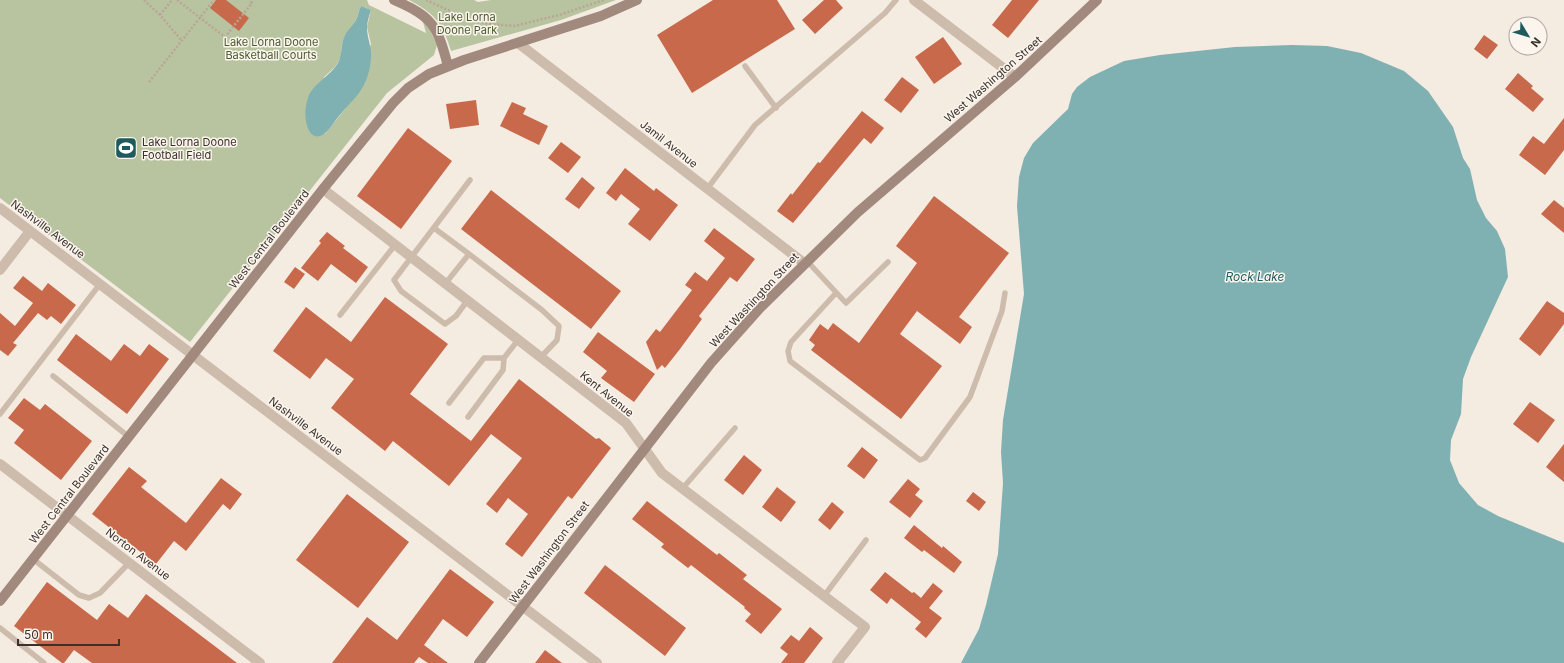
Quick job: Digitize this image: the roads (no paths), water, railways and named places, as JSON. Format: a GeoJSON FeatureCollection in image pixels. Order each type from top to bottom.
{"type":"FeatureCollection","features":[{"type":"Feature","properties":{"kind":"street"},"geometry":{"type":"LineString","coordinates":[[394,0],[419,11],[434,27],[448,66]]}},
{"type":"Feature","properties":{"kind":"street","name":"West Central Boulevard"},"geometry":{"type":"LineString","coordinates":[[0,602],[323,189],[393,103],[408,88],[429,74],[448,66],[602,16],[637,0]]}},
{"type":"Feature","properties":{"kind":"street"},"geometry":{"type":"LineString","coordinates":[[914,0],[1015,77]]}},
{"type":"Feature","properties":{"kind":"street","name":"West Washington Street"},"geometry":{"type":"LineString","coordinates":[[479,663],[711,363],[760,308],[858,212],[1015,77],[1097,0]]}},
{"type":"Feature","properties":{"kind":"street","name":"Jamil Avenue"},"geometry":{"type":"LineString","coordinates":[[518,43],[707,189],[806,262]]}},
{"type":"Feature","properties":{"kind":"street","name":"Kent Avenue"},"geometry":{"type":"LineString","coordinates":[[323,189],[626,423],[662,473],[865,628],[837,663]]}},
{"type":"Feature","properties":{"kind":"street","name":"Nashville Avenue"},"geometry":{"type":"LineString","coordinates":[[0,208],[597,663]]}},
{"type":"Feature","properties":{"kind":"street"},"geometry":{"type":"LineString","coordinates":[[0,270],[30,231]]}},
{"type":"Feature","properties":{"kind":"street","name":"Norton Avenue"},"geometry":{"type":"LineString","coordinates":[[0,464],[260,663]]}},
{"type":"Feature","properties":{"kind":"lane"},"geometry":{"type":"LineString","coordinates":[[707,189],[755,126],[886,13],[896,0]]}},
{"type":"Feature","properties":{"kind":"lane"},"geometry":{"type":"LineString","coordinates":[[744,66],[776,108]]}},
{"type":"Feature","properties":{"kind":"lane"},"geometry":{"type":"LineString","coordinates":[[467,301],[456,316],[445,324],[401,291],[394,280],[470,180]]}},
{"type":"Feature","properties":{"kind":"lane"},"geometry":{"type":"LineString","coordinates":[[434,228],[542,310],[559,326],[557,340],[541,357]]}},
{"type":"Feature","properties":{"kind":"lane"},"geometry":{"type":"LineString","coordinates":[[340,315],[395,245]]}},
{"type":"Feature","properties":{"kind":"lane"},"geometry":{"type":"LineString","coordinates":[[445,284],[469,254]]}},
{"type":"Feature","properties":{"kind":"lane"},"geometry":{"type":"LineString","coordinates":[[806,262],[846,303],[888,262]]}},
{"type":"Feature","properties":{"kind":"lane"},"geometry":{"type":"LineString","coordinates":[[0,414],[100,284]]}},
{"type":"Feature","properties":{"kind":"lane"},"geometry":{"type":"LineString","coordinates":[[836,293],[791,342],[788,351],[790,361],[920,460],[925,458],[970,397],[1002,311],[1005,293]]}},
{"type":"Feature","properties":{"kind":"lane"},"geometry":{"type":"LineString","coordinates":[[468,417],[503,370],[504,358],[518,340]]}},
{"type":"Feature","properties":{"kind":"lane"},"geometry":{"type":"LineString","coordinates":[[449,403],[484,358],[504,358]]}},
{"type":"Feature","properties":{"kind":"lane"},"geometry":{"type":"LineString","coordinates":[[53,376],[129,437]]}},
{"type":"Feature","properties":{"kind":"lane"},"geometry":{"type":"LineString","coordinates":[[682,489],[735,428]]}},
{"type":"Feature","properties":{"kind":"lane"},"geometry":{"type":"LineString","coordinates":[[824,596],[866,540]]}},
{"type":"Feature","properties":{"kind":"lane"},"geometry":{"type":"LineString","coordinates":[[33,559],[79,594],[89,598],[100,593],[129,563]]}},
{"type":"Feature","properties":{"kind":"lane"},"geometry":{"type":"LineString","coordinates":[[0,628],[44,663]]}},
{"type":"Feature","properties":{"kind":"water"},"geometry":{"type":"Polygon","coordinates":[[[361,6],[371,10],[367,28],[371,58],[366,80],[357,95],[325,133],[319,136],[313,135],[309,131],[305,115],[308,98],[313,89],[333,70],[338,63],[341,56],[345,35],[356,20],[361,6]]]}},
{"type":"Feature","properties":{"kind":"water","name":"Rock Lake"},"geometry":{"type":"Polygon","coordinates":[[[1292,45],[1327,46],[1361,53],[1404,71],[1428,91],[1453,127],[1463,158],[1470,169],[1477,200],[1486,218],[1497,231],[1505,249],[1508,277],[1471,357],[1463,379],[1461,414],[1451,440],[1450,460],[1459,483],[1478,505],[1498,516],[1564,543],[1564,663],[961,663],[979,629],[998,554],[1003,483],[1001,452],[1003,420],[1024,294],[1017,206],[1019,177],[1024,158],[1033,143],[1068,109],[1072,94],[1077,87],[1090,77],[1124,61],[1160,55],[1235,47],[1292,45]]]}},
{"type":"Feature","properties":{"kind":"place","name":"Lake Lorna Doone Football Field"},"geometry":{"type":"Point","coordinates":[126,148]}},
{"type":"Feature","properties":{"kind":"park label","name":"Lake Lorna Doone Park"},"geometry":{"type":"Point","coordinates":[467,23]}},
{"type":"Feature","properties":{"kind":"park label","name":"Lake Lorna Doone Basketball Courts"},"geometry":{"type":"Point","coordinates":[271,48]}}]}
